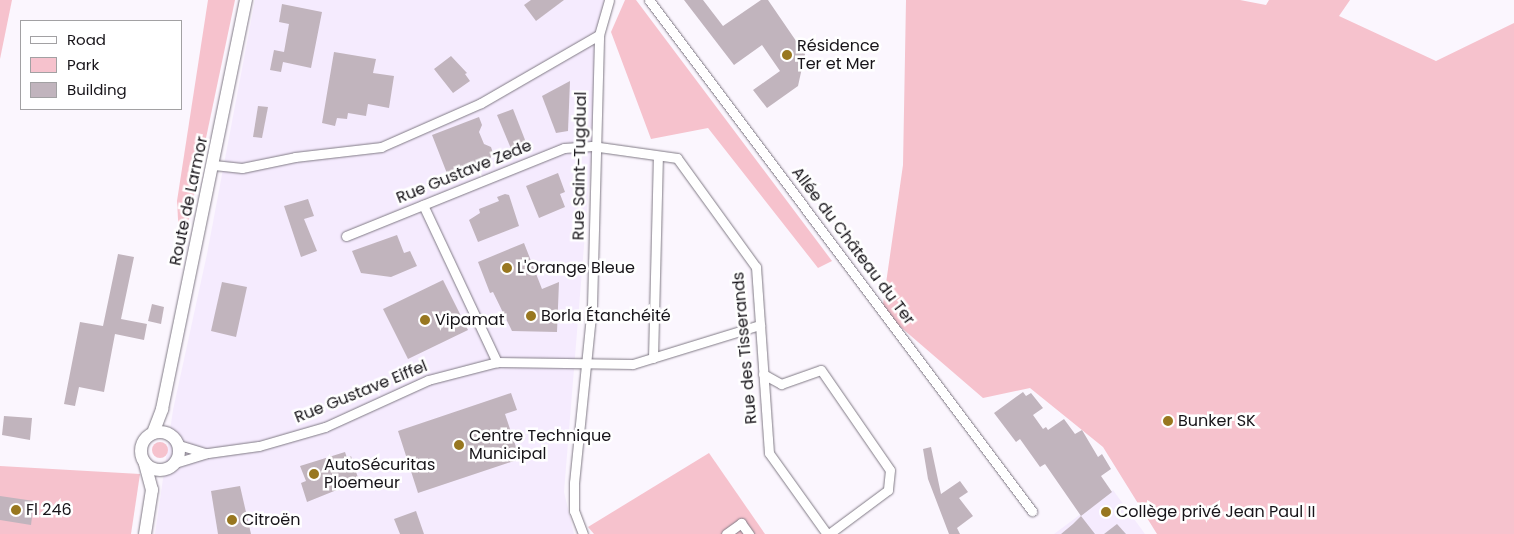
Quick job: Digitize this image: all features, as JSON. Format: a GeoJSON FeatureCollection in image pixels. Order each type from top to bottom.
{"type":"FeatureCollection","features":[{"type":"Feature","properties":{"kind":"main road","name":"Route de Larmor"},"geometry":{"type":"LineString","coordinates":[[153,433],[162,409],[214,165],[246,0]]}},
{"type":"Feature","properties":{"kind":"main road"},"geometry":{"type":"LineString","coordinates":[[152,490],[179,454],[176,440],[162,409]]}},
{"type":"Feature","properties":{"kind":"main road"},"geometry":{"type":"LineString","coordinates":[[146,534],[152,490],[142,446],[153,433],[163,432],[176,440]]}},
{"type":"Feature","properties":{"kind":"main road"},"geometry":{"type":"LineString","coordinates":[[146,462],[155,469],[171,466]]}},
{"type":"Feature","properties":{"kind":"street","name":"Rue Saint-Tugdual"},"geometry":{"type":"LineString","coordinates":[[583,534],[574,511],[574,483],[592,306],[598,35],[609,0]]}},
{"type":"Feature","properties":{"kind":"street","name":"Allée du Château du Ter"},"geometry":{"type":"LineString","coordinates":[[649,0],[1032,511]]}},
{"type":"Feature","properties":{"kind":"street"},"geometry":{"type":"LineString","coordinates":[[214,165],[242,168],[295,157],[381,147],[481,103],[598,35]]}},
{"type":"Feature","properties":{"kind":"street","name":"Rue des Tisserands"},"geometry":{"type":"LineString","coordinates":[[596,147],[677,158],[756,267],[769,453],[828,534]]}},
{"type":"Feature","properties":{"kind":"street","name":"Rue Gustave Zede"},"geometry":{"type":"LineString","coordinates":[[346,236],[564,148],[596,147]]}},
{"type":"Feature","properties":{"kind":"street"},"geometry":{"type":"LineString","coordinates":[[653,358],[658,156]]}},
{"type":"Feature","properties":{"kind":"street"},"geometry":{"type":"LineString","coordinates":[[423,205],[497,362]]}},
{"type":"Feature","properties":{"kind":"street","name":"Rue Gustave Eiffel"},"geometry":{"type":"LineString","coordinates":[[171,466],[208,453],[250,448],[325,427],[428,380],[497,362],[633,364],[760,325]]}},
{"type":"Feature","properties":{"kind":"street"},"geometry":{"type":"LineString","coordinates":[[763,374],[781,384],[821,370],[890,470],[888,490],[828,534]]}},
{"type":"Feature","properties":{"kind":"street","name":"Rue Gustave Eiffel"},"geometry":{"type":"LineString","coordinates":[[176,440],[208,453]]}},
{"type":"Feature","properties":{"kind":"street"},"geometry":{"type":"LineString","coordinates":[[726,534],[742,523],[749,534]]}},
{"type":"Feature","properties":{"kind":"shaded area"},"geometry":{"type":"Polygon","coordinates":[[[255,0],[604,0],[564,492],[574,534],[155,534],[173,410],[207,254],[255,0]]]}},
{"type":"Feature","properties":{"kind":"shaded area","name":"Collège privé Jean Paul II"},"geometry":{"type":"Polygon","coordinates":[[[1113,490],[1145,534],[1054,534],[1113,490]]]}},
{"type":"Feature","properties":{"kind":"green space"},"geometry":{"type":"Polygon","coordinates":[[[0,0],[12,0],[0,59],[0,0]]]}},
{"type":"Feature","properties":{"kind":"green space"},"geometry":{"type":"Polygon","coordinates":[[[208,0],[235,0],[185,238],[179,237],[177,201],[208,0]]]}},
{"type":"Feature","properties":{"kind":"green space"},"geometry":{"type":"Polygon","coordinates":[[[625,0],[636,0],[832,261],[818,268],[708,128],[651,139],[611,32],[625,0]]]}},
{"type":"Feature","properties":{"kind":"green space"},"geometry":{"type":"Polygon","coordinates":[[[906,0],[1240,0],[1266,5],[1269,0],[1350,0],[1339,16],[1436,61],[1514,23],[1514,534],[1157,534],[1103,447],[1030,388],[983,398],[882,311],[903,165],[906,0]]]}},
{"type":"Feature","properties":{"kind":"green space"},"geometry":{"type":"Polygon","coordinates":[[[160,442],[166,444],[168,450],[166,456],[160,458],[154,456],[152,450],[154,444],[160,442]]]}},
{"type":"Feature","properties":{"kind":"green space"},"geometry":{"type":"Polygon","coordinates":[[[709,453],[765,534],[594,534],[588,527],[709,453]]]}},
{"type":"Feature","properties":{"kind":"green space"},"geometry":{"type":"Polygon","coordinates":[[[0,466],[140,474],[131,534],[0,534],[0,466]]]}},
{"type":"Feature","properties":{"kind":"building"},"geometry":{"type":"Polygon","coordinates":[[[531,0],[564,0],[536,21],[524,5],[531,0]]]}},
{"type":"Feature","properties":{"kind":"building","name":"Résidence Ter et Mer"},"geometry":{"type":"Polygon","coordinates":[[[684,0],[703,0],[723,26],[761,0],[768,0],[805,54],[798,86],[767,108],[753,90],[780,71],[762,45],[734,65],[684,0]]]}},
{"type":"Feature","properties":{"kind":"building"},"geometry":{"type":"Polygon","coordinates":[[[282,4],[322,12],[311,68],[283,62],[281,72],[270,70],[274,50],[284,52],[289,24],[279,22],[282,4]]]}},
{"type":"Feature","properties":{"kind":"building"},"geometry":{"type":"Polygon","coordinates":[[[334,52],[376,59],[373,73],[394,76],[389,108],[368,104],[366,116],[348,113],[347,119],[337,118],[335,126],[322,123],[334,52]]]}},
{"type":"Feature","properties":{"kind":"building"},"geometry":{"type":"Polygon","coordinates":[[[451,56],[467,73],[465,74],[470,81],[453,93],[434,69],[451,56]]]}},
{"type":"Feature","properties":{"kind":"building"},"geometry":{"type":"Polygon","coordinates":[[[570,81],[568,131],[556,133],[542,96],[570,81]]]}},
{"type":"Feature","properties":{"kind":"building"},"geometry":{"type":"Polygon","coordinates":[[[258,106],[268,107],[262,138],[253,137],[258,106]]]}},
{"type":"Feature","properties":{"kind":"building"},"geometry":{"type":"Polygon","coordinates":[[[513,109],[527,145],[512,151],[497,115],[513,109]]]}},
{"type":"Feature","properties":{"kind":"building"},"geometry":{"type":"Polygon","coordinates":[[[479,117],[482,125],[479,132],[484,144],[491,147],[493,153],[490,159],[448,176],[432,135],[479,117]]]}},
{"type":"Feature","properties":{"kind":"building"},"geometry":{"type":"Polygon","coordinates":[[[558,173],[565,192],[560,194],[565,207],[539,218],[526,186],[558,173]]]}},
{"type":"Feature","properties":{"kind":"building"},"geometry":{"type":"Polygon","coordinates":[[[505,194],[509,195],[519,226],[478,242],[469,220],[480,213],[479,209],[499,201],[497,197],[505,194]]]}},
{"type":"Feature","properties":{"kind":"building"},"geometry":{"type":"Polygon","coordinates":[[[308,199],[314,216],[304,219],[317,251],[301,257],[284,206],[308,199]]]}},
{"type":"Feature","properties":{"kind":"building"},"geometry":{"type":"Polygon","coordinates":[[[397,235],[404,253],[410,251],[417,266],[391,277],[361,273],[352,251],[397,235]]]}},
{"type":"Feature","properties":{"kind":"building"},"geometry":{"type":"Polygon","coordinates":[[[524,243],[542,289],[559,282],[557,332],[512,331],[493,292],[490,293],[478,262],[524,243]]]}},
{"type":"Feature","properties":{"kind":"building"},"geometry":{"type":"Polygon","coordinates":[[[118,254],[134,257],[121,319],[147,324],[144,340],[115,334],[104,392],[79,387],[75,406],[64,404],[80,322],[103,326],[118,254]]]}},
{"type":"Feature","properties":{"kind":"building","name":"Vipamat"},"geometry":{"type":"Polygon","coordinates":[[[443,280],[468,330],[408,359],[383,309],[443,280]]]}},
{"type":"Feature","properties":{"kind":"building"},"geometry":{"type":"Polygon","coordinates":[[[222,282],[247,287],[236,337],[211,331],[222,282]]]}},
{"type":"Feature","properties":{"kind":"building"},"geometry":{"type":"Polygon","coordinates":[[[152,304],[164,307],[161,324],[148,321],[152,304]]]}},
{"type":"Feature","properties":{"kind":"building"},"geometry":{"type":"Polygon","coordinates":[[[1023,392],[1026,396],[1031,393],[1043,408],[1033,415],[1043,429],[1046,427],[1048,430],[1064,419],[1075,434],[1082,430],[1098,457],[1102,454],[1111,469],[1101,476],[1112,492],[1081,516],[1045,464],[1040,467],[1020,439],[1016,442],[994,413],[1023,392]]]}},
{"type":"Feature","properties":{"kind":"building","name":"Centre Technique Municipal"},"geometry":{"type":"Polygon","coordinates":[[[511,393],[517,410],[505,414],[520,459],[418,493],[398,431],[511,393]]]}},
{"type":"Feature","properties":{"kind":"building"},"geometry":{"type":"Polygon","coordinates":[[[4,416],[32,418],[30,440],[2,435],[4,416]]]}},
{"type":"Feature","properties":{"kind":"building"},"geometry":{"type":"Polygon","coordinates":[[[931,447],[941,494],[960,481],[968,492],[959,498],[973,516],[957,528],[960,534],[949,534],[928,479],[923,449],[931,447]]]}},
{"type":"Feature","properties":{"kind":"building"},"geometry":{"type":"Polygon","coordinates":[[[345,452],[347,458],[351,456],[359,481],[307,502],[301,483],[306,481],[300,466],[345,452]]]}},
{"type":"Feature","properties":{"kind":"building","name":"Citroën"},"geometry":{"type":"Polygon","coordinates":[[[240,486],[251,534],[218,534],[211,491],[240,486]]]}},
{"type":"Feature","properties":{"kind":"building","name":"Fl 246"},"geometry":{"type":"Polygon","coordinates":[[[0,496],[34,501],[31,525],[0,520],[0,496]]]}},
{"type":"Feature","properties":{"kind":"building"},"geometry":{"type":"Polygon","coordinates":[[[416,511],[424,534],[400,534],[394,519],[416,511]]]}},
{"type":"Feature","properties":{"kind":"building"},"geometry":{"type":"Polygon","coordinates":[[[1081,516],[1095,534],[1061,534],[1073,524],[1081,516]]]}},
{"type":"Feature","properties":{"kind":"building"},"geometry":{"type":"Polygon","coordinates":[[[1117,524],[1126,534],[1104,534],[1117,524]]]}},
{"type":"Feature","properties":{"kind":"place","name":"Résidence Ter et Mer"},"geometry":{"type":"Point","coordinates":[787,55]}},
{"type":"Feature","properties":{"kind":"place","name":"L'Orange Bleue"},"geometry":{"type":"Point","coordinates":[507,268]}},
{"type":"Feature","properties":{"kind":"place","name":"Borla Étanchéité"},"geometry":{"type":"Point","coordinates":[531,316]}},
{"type":"Feature","properties":{"kind":"place","name":"Vipamat"},"geometry":{"type":"Point","coordinates":[425,320]}},
{"type":"Feature","properties":{"kind":"place","name":"Bunker SK"},"geometry":{"type":"Point","coordinates":[1168,421]}},
{"type":"Feature","properties":{"kind":"place","name":"Centre Technique Municipal"},"geometry":{"type":"Point","coordinates":[459,445]}},
{"type":"Feature","properties":{"kind":"place","name":"AutoSécuritas Ploemeur"},"geometry":{"type":"Point","coordinates":[314,474]}},
{"type":"Feature","properties":{"kind":"place","name":"Fl 246"},"geometry":{"type":"Point","coordinates":[16,510]}},
{"type":"Feature","properties":{"kind":"place","name":"Collège privé Jean Paul II"},"geometry":{"type":"Point","coordinates":[1106,512]}},
{"type":"Feature","properties":{"kind":"place","name":"Citroën"},"geometry":{"type":"Point","coordinates":[232,520]}}]}
